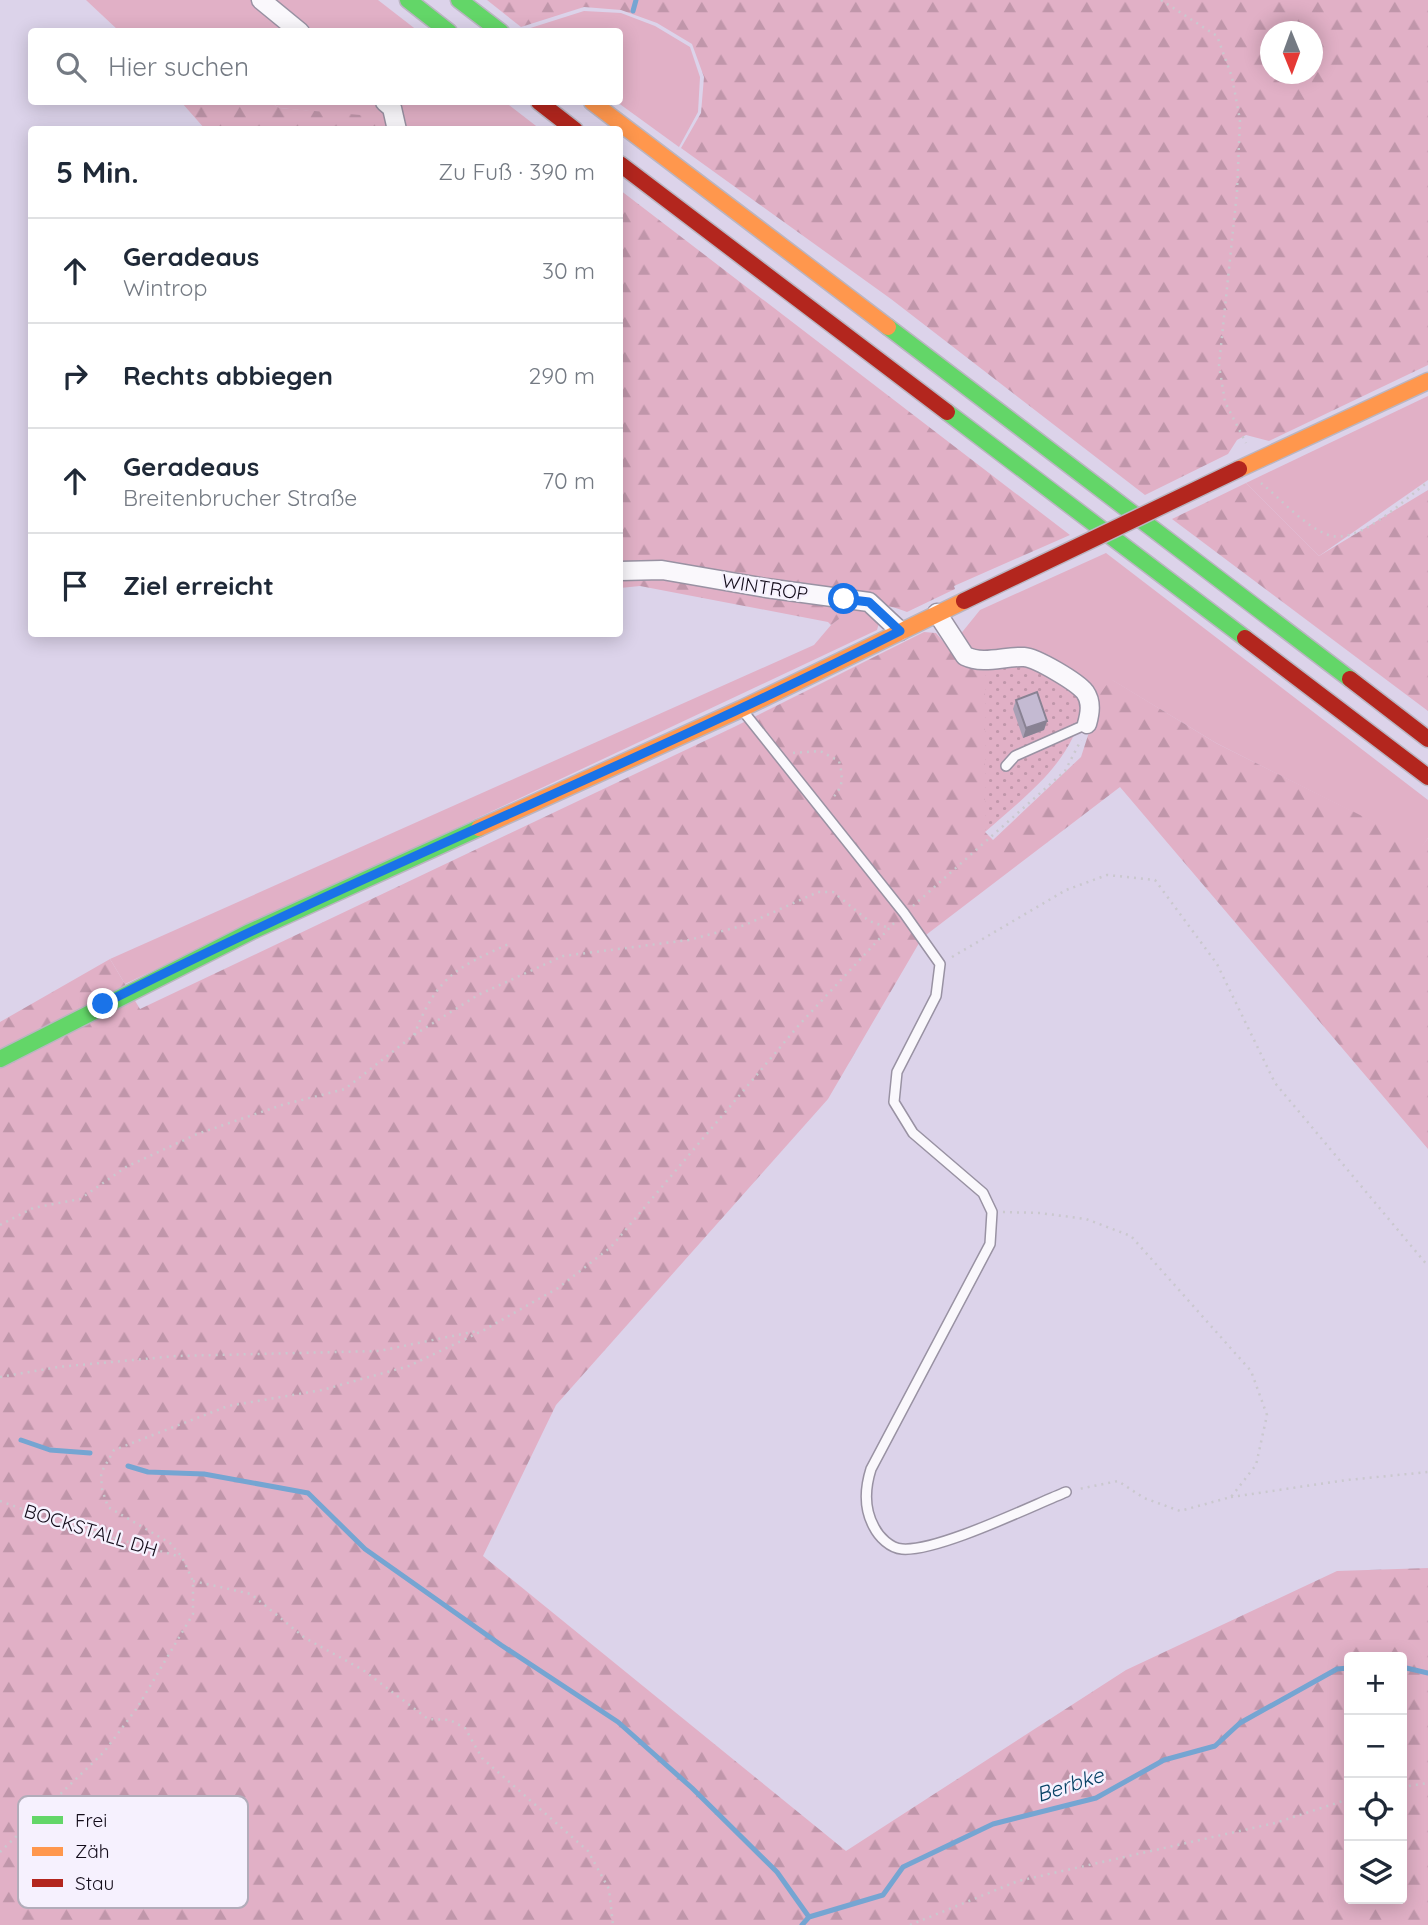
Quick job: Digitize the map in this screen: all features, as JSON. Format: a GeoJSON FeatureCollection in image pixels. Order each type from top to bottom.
{"type":"FeatureCollection","features":[{"type":"Feature","properties":{"kind":"main road"},"geometry":{"type":"LineString","coordinates":[[408,0],[444,28]]}},
{"type":"Feature","properties":{"kind":"main road"},"geometry":{"type":"LineString","coordinates":[[459,0],[495,28]]}},
{"type":"Feature","properties":{"kind":"main road"},"geometry":{"type":"LineString","coordinates":[[543,105],[570,126]]}},
{"type":"Feature","properties":{"kind":"main road"},"geometry":{"type":"LineString","coordinates":[[596,105],[1428,739]]}},
{"type":"Feature","properties":{"kind":"main road"},"geometry":{"type":"LineString","coordinates":[[623,166],[1428,777]]}},
{"type":"Feature","properties":{"kind":"main road"},"geometry":{"type":"LineString","coordinates":[[0,1059],[250,932],[741,709],[1239,469],[1256,470],[1428,381]]}},
{"type":"Feature","properties":{"kind":"street"},"geometry":{"type":"LineString","coordinates":[[261,0],[295,28]]}},
{"type":"Feature","properties":{"kind":"street"},"geometry":{"type":"LineString","coordinates":[[388,105],[392,108],[396,126]]}},
{"type":"Feature","properties":{"kind":"street","name":"WINTROP"},"geometry":{"type":"LineString","coordinates":[[623,571],[662,570],[766,589],[869,602],[900,631]]}},
{"type":"Feature","properties":{"kind":"street"},"geometry":{"type":"LineString","coordinates":[[937,613],[965,656],[984,660],[1031,658],[1076,684],[1084,691],[1089,703],[1087,724]]}},
{"type":"Feature","properties":{"kind":"lane"},"geometry":{"type":"LineString","coordinates":[[741,709],[940,964],[936,996],[897,1073],[894,1102],[913,1133],[983,1194],[992,1212],[990,1244],[871,1469],[867,1480],[867,1514],[879,1537],[899,1549],[927,1548],[1066,1492]]}},
{"type":"Feature","properties":{"kind":"lane"},"geometry":{"type":"LineString","coordinates":[[1006,766],[1014,756],[1087,724]]}},
{"type":"Feature","properties":{"kind":"path"},"geometry":{"type":"LineString","coordinates":[[1161,0],[1217,36],[1232,77],[1240,120],[1237,192],[1219,365],[1225,402],[1256,470],[1329,535],[1352,536],[1428,482]]}},
{"type":"Feature","properties":{"kind":"path"},"geometry":{"type":"LineString","coordinates":[[912,906],[1065,771],[1087,724]]}},
{"type":"Feature","properties":{"kind":"path"},"geometry":{"type":"LineString","coordinates":[[779,756],[801,751],[820,751],[839,761],[843,777],[839,792],[820,808]]}},
{"type":"Feature","properties":{"kind":"path"},"geometry":{"type":"LineString","coordinates":[[940,964],[1066,890],[1107,875],[1155,880],[1217,964],[1275,1083],[1428,1266]]}},
{"type":"Feature","properties":{"kind":"path"},"geometry":{"type":"LineString","coordinates":[[0,1225],[33,1208],[80,1199],[126,1167],[197,1134],[282,1105],[345,1089],[414,1035],[478,995],[563,956],[689,940],[745,925],[818,892],[834,892],[869,921],[889,928],[799,1026],[611,1247],[558,1288],[484,1330],[409,1366],[322,1390],[228,1406],[114,1450],[101,1473],[102,1489],[108,1507],[170,1543],[182,1558],[193,1581],[193,1614],[137,1708],[87,1770],[59,1796]]}},
{"type":"Feature","properties":{"kind":"path"},"geometry":{"type":"LineString","coordinates":[[414,1035],[428,1001],[461,965],[511,943]]}},
{"type":"Feature","properties":{"kind":"path"},"geometry":{"type":"LineString","coordinates":[[992,1212],[1040,1213],[1086,1219],[1131,1236],[1251,1371],[1267,1415],[1256,1465],[1231,1497]]}},
{"type":"Feature","properties":{"kind":"path"},"geometry":{"type":"LineString","coordinates":[[0,1377],[58,1367],[176,1356],[379,1351],[484,1330]]}},
{"type":"Feature","properties":{"kind":"path"},"geometry":{"type":"LineString","coordinates":[[1066,1492],[1118,1481],[1143,1498],[1180,1511],[1231,1497],[1347,1480],[1428,1472]]}},
{"type":"Feature","properties":{"kind":"path","name":"BOCKSTALL DH"},"geometry":{"type":"LineString","coordinates":[[0,1501],[58,1522],[182,1558]]}},
{"type":"Feature","properties":{"kind":"path"},"geometry":{"type":"LineString","coordinates":[[193,1581],[251,1594],[306,1638],[363,1670],[428,1719],[450,1720],[466,1728],[482,1758],[588,1850],[609,1889],[613,1925]]}},
{"type":"Feature","properties":{"kind":"path"},"geometry":{"type":"LineString","coordinates":[[1407,1786],[1428,1783]]}},
{"type":"Feature","properties":{"kind":"path"},"geometry":{"type":"LineString","coordinates":[[910,1925],[1018,1881],[1275,1823],[1344,1801]]}},
{"type":"Feature","properties":{"kind":"path"},"geometry":{"type":"LineString","coordinates":[[0,1852],[18,1835]]}},
{"type":"Feature","properties":{"kind":"green space"},"geometry":{"type":"Polygon","coordinates":[[[86,0],[378,0],[414,28],[116,28],[86,0]]]}},
{"type":"Feature","properties":{"kind":"green space"},"geometry":{"type":"Polygon","coordinates":[[[487,0],[1428,0],[1428,365],[1269,441],[1246,435],[1237,440],[1228,454],[1145,495],[891,299],[681,148],[701,113],[704,77],[692,44],[657,23],[621,10],[584,7],[521,27],[487,0]]]}},
{"type":"Feature","properties":{"kind":"green space"},"geometry":{"type":"Polygon","coordinates":[[[584,11],[621,13],[655,26],[690,47],[700,77],[698,112],[679,147],[621,105],[623,28],[530,28],[584,11]]]}},
{"type":"Feature","properties":{"kind":"green space"},"geometry":{"type":"Polygon","coordinates":[[[184,105],[274,105],[280,108],[383,117],[388,126],[202,126],[184,105]]]}},
{"type":"Feature","properties":{"kind":"green space"},"geometry":{"type":"Polygon","coordinates":[[[274,105],[509,105],[536,126],[403,126],[406,121],[280,108],[274,105]]]}},
{"type":"Feature","properties":{"kind":"green space"},"geometry":{"type":"Polygon","coordinates":[[[623,192],[1070,535],[954,586],[955,589],[907,612],[885,606],[867,606],[850,612],[831,625],[828,622],[640,586],[623,588],[623,192]]]}},
{"type":"Feature","properties":{"kind":"green space"},"geometry":{"type":"Polygon","coordinates":[[[1428,396],[1428,480],[1319,556],[1246,483],[1428,396]]]}},
{"type":"Feature","properties":{"kind":"green space"},"geometry":{"type":"Polygon","coordinates":[[[1246,483],[1319,556],[1428,490],[1428,711],[1172,519],[1246,483]]]}},
{"type":"Feature","properties":{"kind":"green space"},"geometry":{"type":"Polygon","coordinates":[[[1106,553],[1428,800],[1428,838],[1422,847],[1216,743],[1112,680],[1093,703],[974,653],[959,636],[980,610],[1106,553]]]}},
{"type":"Feature","properties":{"kind":"green space"},"geometry":{"type":"Polygon","coordinates":[[[853,608],[864,610],[879,623],[877,630],[125,984],[110,959],[814,645],[831,625],[853,608]]]}},
{"type":"Feature","properties":{"kind":"green space"},"geometry":{"type":"Polygon","coordinates":[[[924,632],[936,633],[953,653],[985,664],[985,832],[993,840],[1081,757],[1092,723],[1093,703],[1111,679],[1216,743],[1422,846],[1428,838],[1428,1149],[1120,787],[922,938],[828,1099],[556,1405],[483,1556],[846,1851],[1126,1670],[1337,1571],[1428,1568],[1428,1925],[0,1925],[0,1022],[110,959],[140,1009],[734,727],[924,632]]]}},
{"type":"Feature","properties":{"kind":"green space"},"geometry":{"type":"Polygon","coordinates":[[[985,664],[1028,666],[1052,674],[1073,691],[1083,705],[1070,744],[1059,761],[1031,791],[985,832],[985,664]]]}},
{"type":"Feature","properties":{"kind":"building"},"geometry":{"type":"Polygon","coordinates":[[[1037,692],[1047,721],[1026,728],[1016,700],[1037,692]]]}},
{"type":"Feature","properties":{"kind":"waterway"},"geometry":{"type":"LineString","coordinates":[[633,11],[636,0]]}},
{"type":"Feature","properties":{"kind":"waterway"},"geometry":{"type":"LineString","coordinates":[[21,1440],[50,1450],[90,1453]]}},
{"type":"Feature","properties":{"kind":"waterway"},"geometry":{"type":"LineString","coordinates":[[128,1466],[148,1472],[204,1474],[308,1493],[365,1549],[501,1645],[618,1722],[692,1788],[777,1872],[809,1917]]}},
{"type":"Feature","properties":{"kind":"waterway","name":"Berbke"},"geometry":{"type":"LineString","coordinates":[[802,1925],[809,1917],[883,1895],[903,1867],[993,1824],[1096,1798],[1164,1760],[1215,1746],[1240,1723],[1337,1669],[1344,1668]]}},
{"type":"Feature","properties":{"kind":"waterway","name":"Berbke"},"geometry":{"type":"LineString","coordinates":[[1407,1668],[1428,1673]]}},
{"type":"Feature","properties":{"kind":"traffic: fast"},"geometry":{"type":"LineString","coordinates":[[408,0],[444,28]]}},
{"type":"Feature","properties":{"kind":"traffic: fast"},"geometry":{"type":"LineString","coordinates":[[459,0],[496,28]]}},
{"type":"Feature","properties":{"kind":"traffic: fast"},"geometry":{"type":"LineString","coordinates":[[888,327],[1350,679]]}},
{"type":"Feature","properties":{"kind":"traffic: fast"},"geometry":{"type":"LineString","coordinates":[[947,412],[1245,638]]}},
{"type":"Feature","properties":{"kind":"traffic: fast"},"geometry":{"type":"LineString","coordinates":[[0,1059],[250,932],[479,828]]}},
{"type":"Feature","properties":{"kind":"traffic: slow"},"geometry":{"type":"LineString","coordinates":[[596,105],[888,327]]}},
{"type":"Feature","properties":{"kind":"traffic: slow"},"geometry":{"type":"LineString","coordinates":[[1239,469],[1428,381]]}},
{"type":"Feature","properties":{"kind":"traffic: slow"},"geometry":{"type":"LineString","coordinates":[[479,828],[741,709],[964,601]]}},
{"type":"Feature","properties":{"kind":"traffic: jam"},"geometry":{"type":"LineString","coordinates":[[543,105],[570,126]]}},
{"type":"Feature","properties":{"kind":"traffic: jam"},"geometry":{"type":"LineString","coordinates":[[623,166],[947,412]]}},
{"type":"Feature","properties":{"kind":"traffic: jam"},"geometry":{"type":"LineString","coordinates":[[964,601],[1239,469]]}},
{"type":"Feature","properties":{"kind":"traffic: jam"},"geometry":{"type":"LineString","coordinates":[[1245,638],[1428,777]]}},
{"type":"Feature","properties":{"kind":"traffic: jam"},"geometry":{"type":"LineString","coordinates":[[1350,679],[1428,739]]}},
{"type":"Feature","properties":{"kind":"route"},"geometry":{"type":"LineString","coordinates":[[103,1004],[250,932],[741,709],[900,631],[880,609],[869,602],[844,599]]}}]}
